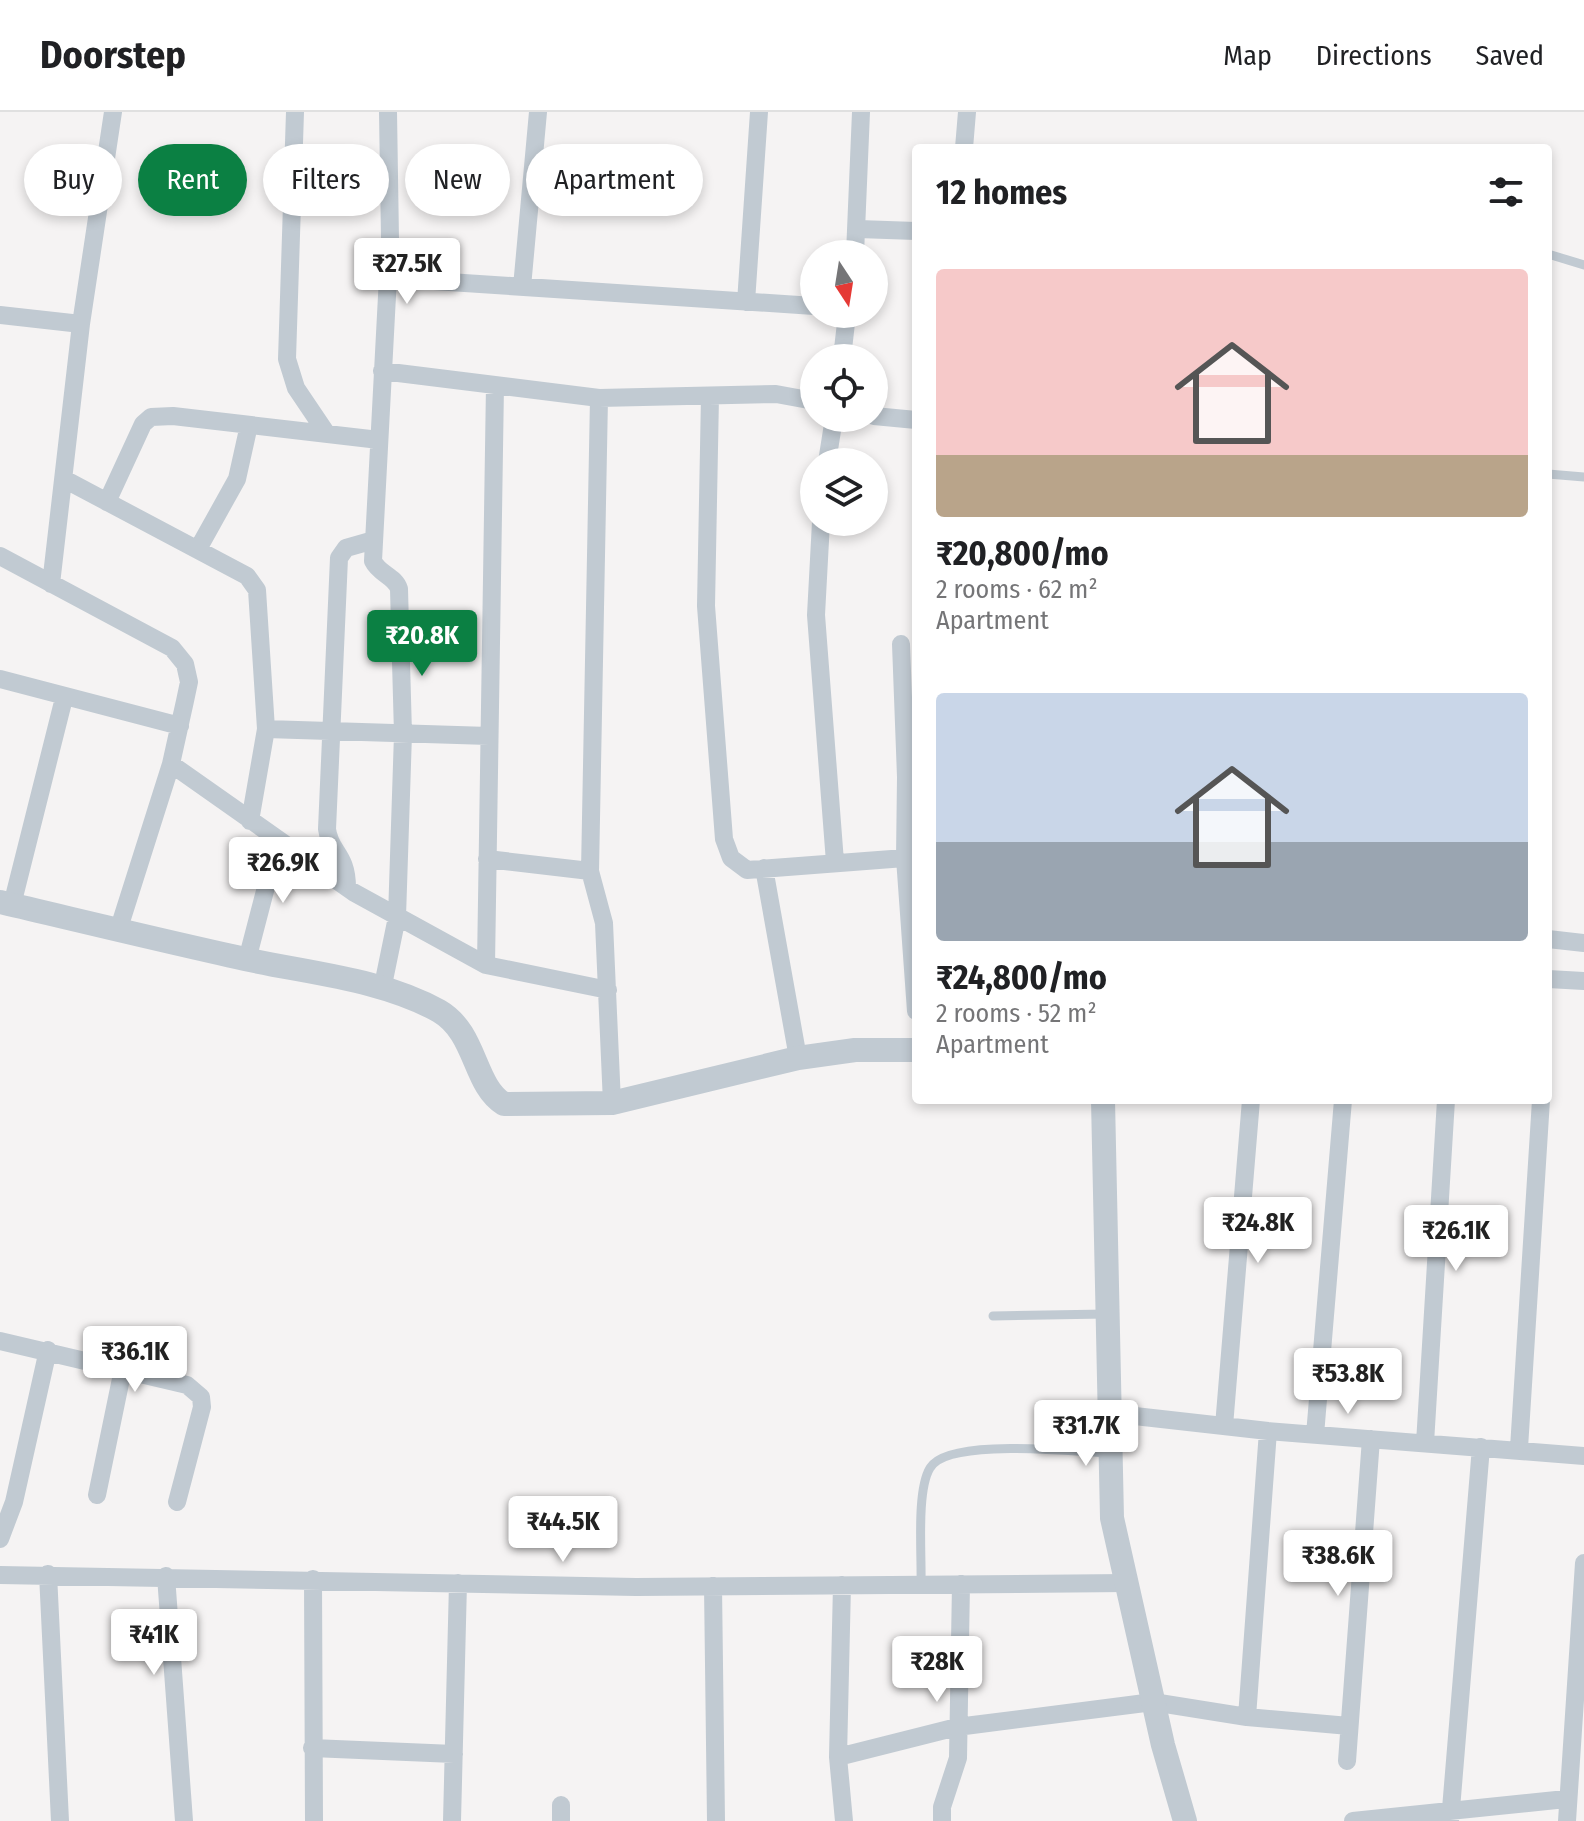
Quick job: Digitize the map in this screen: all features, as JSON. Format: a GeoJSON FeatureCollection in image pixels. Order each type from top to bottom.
{"type":"FeatureCollection","features":[{"type":"Feature","properties":{"kind":"street"},"geometry":{"type":"LineString","coordinates":[[51,584],[81,324],[113,112]]}},
{"type":"Feature","properties":{"kind":"street"},"geometry":{"type":"LineString","coordinates":[[295,112],[287,359],[296,388],[327,434]]}},
{"type":"Feature","properties":{"kind":"street"},"geometry":{"type":"LineString","coordinates":[[382,990],[397,917],[403,734],[399,589],[393,580],[377,569],[373,561],[388,278],[388,112]]}},
{"type":"Feature","properties":{"kind":"street"},"geometry":{"type":"LineString","coordinates":[[522,287],[538,112]]}},
{"type":"Feature","properties":{"kind":"street"},"geometry":{"type":"LineString","coordinates":[[746,302],[759,112]]}},
{"type":"Feature","properties":{"kind":"street"},"geometry":{"type":"LineString","coordinates":[[857,240],[861,112]]}},
{"type":"Feature","properties":{"kind":"street"},"geometry":{"type":"LineString","coordinates":[[964,144],[967,112]]}},
{"type":"Feature","properties":{"kind":"street"},"geometry":{"type":"LineString","coordinates":[[858,229],[912,231]]}},
{"type":"Feature","properties":{"kind":"street"},"geometry":{"type":"LineString","coordinates":[[388,278],[800,305]]}},
{"type":"Feature","properties":{"kind":"street"},"geometry":{"type":"LineString","coordinates":[[0,315],[81,324]]}},
{"type":"Feature","properties":{"kind":"street"},"geometry":{"type":"LineString","coordinates":[[382,371],[599,398],[776,394],[800,398]]}},
{"type":"Feature","properties":{"kind":"street"},"geometry":{"type":"LineString","coordinates":[[486,965],[495,385]]}},
{"type":"Feature","properties":{"kind":"street"},"geometry":{"type":"LineString","coordinates":[[710,396],[706,606],[724,839],[731,858],[747,870],[905,858]]}},
{"type":"Feature","properties":{"kind":"street"},"geometry":{"type":"LineString","coordinates":[[599,398],[590,871],[604,923],[612,1103]]}},
{"type":"Feature","properties":{"kind":"street"},"geometry":{"type":"LineString","coordinates":[[107,502],[143,424],[151,417],[379,440]]}},
{"type":"Feature","properties":{"kind":"street"},"geometry":{"type":"LineString","coordinates":[[888,417],[912,420]]}},
{"type":"Feature","properties":{"kind":"street"},"geometry":{"type":"LineString","coordinates":[[198,549],[237,479],[249,425]]}},
{"type":"Feature","properties":{"kind":"street"},"geometry":{"type":"LineString","coordinates":[[64,479],[247,576],[257,590],[266,729],[250,821]]}},
{"type":"Feature","properties":{"kind":"street"},"geometry":{"type":"LineString","coordinates":[[820,536],[816,615],[835,862]]}},
{"type":"Feature","properties":{"kind":"street"},"geometry":{"type":"LineString","coordinates":[[347,888],[346,864],[328,837],[327,829],[339,558],[346,548],[374,540]]}},
{"type":"Feature","properties":{"kind":"street"},"geometry":{"type":"LineString","coordinates":[[0,556],[172,648],[185,664],[189,682],[171,764],[119,928]]}},
{"type":"Feature","properties":{"kind":"street"},"geometry":{"type":"LineString","coordinates":[[901,644],[906,777],[905,858],[912,911]]}},
{"type":"Feature","properties":{"kind":"street"},"geometry":{"type":"LineString","coordinates":[[0,679],[180,726]]}},
{"type":"Feature","properties":{"kind":"street"},"geometry":{"type":"LineString","coordinates":[[64,698],[6,904],[382,990],[442,1013],[464,1034],[493,1097],[504,1104],[612,1103],[798,1058],[855,1050],[912,1050]]}},
{"type":"Feature","properties":{"kind":"street"},"geometry":{"type":"LineString","coordinates":[[266,729],[489,736]]}},
{"type":"Feature","properties":{"kind":"street"},"geometry":{"type":"LineString","coordinates":[[171,764],[347,888],[486,965],[608,990]]}},
{"type":"Feature","properties":{"kind":"street"},"geometry":{"type":"LineString","coordinates":[[247,960],[278,841]]}},
{"type":"Feature","properties":{"kind":"street"},"geometry":{"type":"LineString","coordinates":[[487,859],[590,871]]}},
{"type":"Feature","properties":{"kind":"street"},"geometry":{"type":"LineString","coordinates":[[764,868],[798,1058]]}},
{"type":"Feature","properties":{"kind":"street"},"geometry":{"type":"LineString","coordinates":[[1552,939],[1584,943]]}},
{"type":"Feature","properties":{"kind":"street"},"geometry":{"type":"LineString","coordinates":[[1552,981],[1584,981]]}},
{"type":"Feature","properties":{"kind":"street"},"geometry":{"type":"LineString","coordinates":[[1103,1104],[1112,1518],[1153,1702],[1185,1821]]}},
{"type":"Feature","properties":{"kind":"street"},"geometry":{"type":"LineString","coordinates":[[1224,1426],[1251,1104]]}},
{"type":"Feature","properties":{"kind":"street"},"geometry":{"type":"LineString","coordinates":[[1315,1435],[1343,1104]]}},
{"type":"Feature","properties":{"kind":"street"},"geometry":{"type":"LineString","coordinates":[[1425,1443],[1446,1104]]}},
{"type":"Feature","properties":{"kind":"street"},"geometry":{"type":"LineString","coordinates":[[1519,1448],[1541,1104]]}},
{"type":"Feature","properties":{"kind":"street"},"geometry":{"type":"LineString","coordinates":[[0,1341],[187,1385],[201,1397],[202,1407],[177,1502]]}},
{"type":"Feature","properties":{"kind":"street"},"geometry":{"type":"LineString","coordinates":[[0,1539],[14,1502],[48,1350]]}},
{"type":"Feature","properties":{"kind":"street"},"geometry":{"type":"LineString","coordinates":[[97,1495],[123,1369]]}},
{"type":"Feature","properties":{"kind":"street"},"geometry":{"type":"LineString","coordinates":[[1108,1413],[1268,1431],[1519,1448],[1584,1456]]}},
{"type":"Feature","properties":{"kind":"street"},"geometry":{"type":"LineString","coordinates":[[1247,1717],[1268,1431]]}},
{"type":"Feature","properties":{"kind":"street"},"geometry":{"type":"LineString","coordinates":[[1347,1761],[1371,1439]]}},
{"type":"Feature","properties":{"kind":"street"},"geometry":{"type":"LineString","coordinates":[[1449,1816],[1481,1447]]}},
{"type":"Feature","properties":{"kind":"street"},"geometry":{"type":"LineString","coordinates":[[1567,1821],[1566,1799],[1584,1563]]}},
{"type":"Feature","properties":{"kind":"street"},"geometry":{"type":"LineString","coordinates":[[48,1574],[60,1821]]}},
{"type":"Feature","properties":{"kind":"street"},"geometry":{"type":"LineString","coordinates":[[0,1575],[713,1586],[1127,1583]]}},
{"type":"Feature","properties":{"kind":"street"},"geometry":{"type":"LineString","coordinates":[[166,1576],[184,1821]]}},
{"type":"Feature","properties":{"kind":"street"},"geometry":{"type":"LineString","coordinates":[[313,1579],[314,1821]]}},
{"type":"Feature","properties":{"kind":"street"},"geometry":{"type":"LineString","coordinates":[[452,1821],[458,1583]]}},
{"type":"Feature","properties":{"kind":"street"},"geometry":{"type":"LineString","coordinates":[[942,1821],[942,1807],[958,1758],[961,1584]]}},
{"type":"Feature","properties":{"kind":"street"},"geometry":{"type":"LineString","coordinates":[[842,1585],[838,1757],[844,1821]]}},
{"type":"Feature","properties":{"kind":"street"},"geometry":{"type":"LineString","coordinates":[[713,1586],[716,1821]]}},
{"type":"Feature","properties":{"kind":"street"},"geometry":{"type":"LineString","coordinates":[[838,1757],[957,1727],[1153,1702],[1247,1717],[1349,1726]]}},
{"type":"Feature","properties":{"kind":"street"},"geometry":{"type":"LineString","coordinates":[[312,1748],[454,1754]]}},
{"type":"Feature","properties":{"kind":"street"},"geometry":{"type":"LineString","coordinates":[[1353,1821],[1449,1816],[1566,1799]]}},
{"type":"Feature","properties":{"kind":"lane"},"geometry":{"type":"LineString","coordinates":[[1552,255],[1584,265]]}},
{"type":"Feature","properties":{"kind":"lane"},"geometry":{"type":"LineString","coordinates":[[1552,474],[1584,477]]}},
{"type":"Feature","properties":{"kind":"lane"},"geometry":{"type":"LineString","coordinates":[[993,1316],[1106,1314]]}},
{"type":"Feature","properties":{"kind":"lane"},"geometry":{"type":"LineString","coordinates":[[921,1584],[924,1488],[928,1469],[937,1459],[972,1449],[1109,1453]]}}]}
